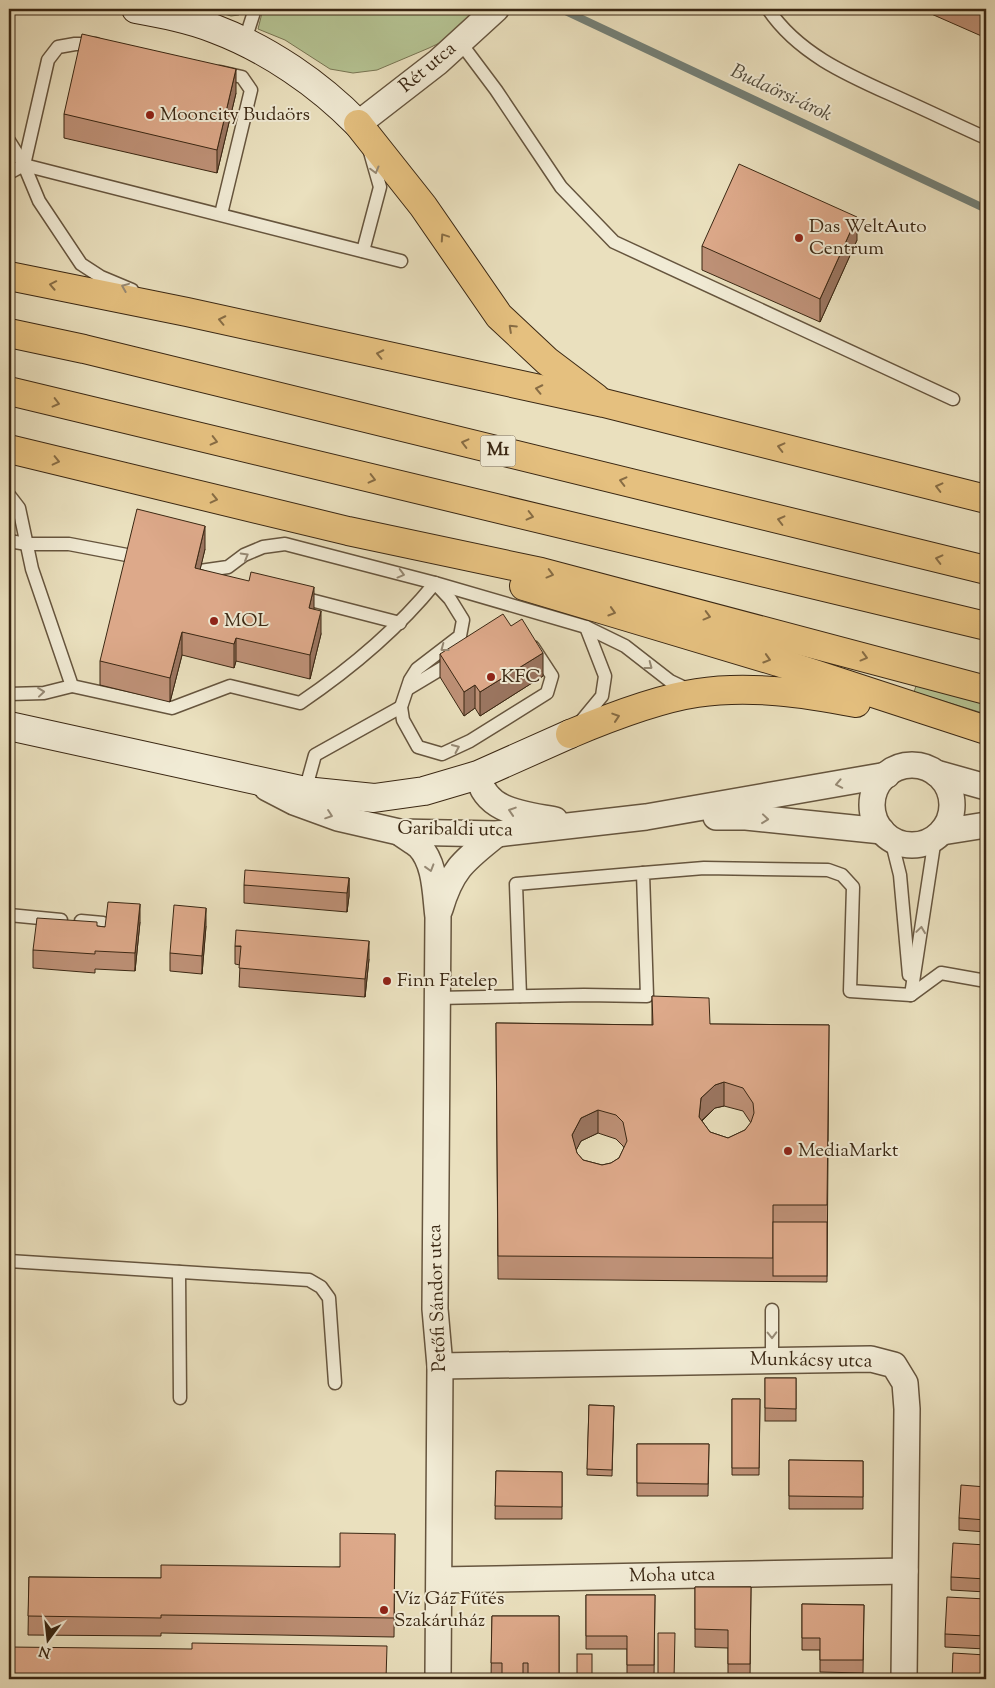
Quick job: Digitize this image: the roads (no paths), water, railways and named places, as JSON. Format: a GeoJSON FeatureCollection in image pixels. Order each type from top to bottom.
{"type":"FeatureCollection","features":[{"type":"Feature","properties":{"kind":"highway"},"geometry":{"type":"LineString","coordinates":[[358,124],[423,206],[499,316],[547,361],[604,403]]}},
{"type":"Feature","properties":{"kind":"highway"},"geometry":{"type":"LineString","coordinates":[[9,276],[187,312],[604,403],[986,498]]}},
{"type":"Feature","properties":{"kind":"highway","name":"M1"},"geometry":{"type":"LineString","coordinates":[[9,333],[84,349],[986,570]]}},
{"type":"Feature","properties":{"kind":"highway"},"geometry":{"type":"LineString","coordinates":[[9,391],[986,626]]}},
{"type":"Feature","properties":{"kind":"highway"},"geometry":{"type":"LineString","coordinates":[[9,450],[348,531],[541,572],[986,690]]}},
{"type":"Feature","properties":{"kind":"highway"},"geometry":{"type":"LineString","coordinates":[[348,531],[778,662],[976,727]]}},
{"type":"Feature","properties":{"kind":"highway"},"geometry":{"type":"LineString","coordinates":[[570,734],[623,714],[696,693],[745,690],[803,693],[976,727]]}},
{"type":"Feature","properties":{"kind":"street"},"geometry":{"type":"LineString","coordinates":[[136,9],[215,29],[244,43],[309,81],[338,103],[358,124]]}},
{"type":"Feature","properties":{"kind":"street","name":"Rét utca"},"geometry":{"type":"LineString","coordinates":[[358,124],[438,62],[496,9]]}},
{"type":"Feature","properties":{"kind":"street","name":"Garibaldi utca"},"geometry":{"type":"LineString","coordinates":[[9,726],[305,791],[374,798],[424,791],[478,775],[570,734]]}},
{"type":"Feature","properties":{"kind":"street"},"geometry":{"type":"LineString","coordinates":[[986,787],[936,773],[927,768],[906,766],[887,774],[875,791],[873,802],[876,822],[886,835],[899,843],[918,845],[939,835],[986,825]]}},
{"type":"Feature","properties":{"kind":"street"},"geometry":{"type":"LineString","coordinates":[[936,773],[947,785],[952,801],[950,817],[939,835]]}},
{"type":"Feature","properties":{"kind":"street","name":"Garibaldi utca"},"geometry":{"type":"LineString","coordinates":[[253,780],[303,806],[338,818],[399,832],[497,834],[646,817],[887,774]]}},
{"type":"Feature","properties":{"kind":"street","name":"Garibaldi utca"},"geometry":{"type":"LineString","coordinates":[[478,775],[481,788],[489,799],[504,808],[522,814],[577,824]]}},
{"type":"Feature","properties":{"kind":"street","name":"Garibaldi utca"},"geometry":{"type":"LineString","coordinates":[[646,817],[746,817],[886,835]]}},
{"type":"Feature","properties":{"kind":"street","name":"Petőfi Sándor utca"},"geometry":{"type":"LineString","coordinates":[[399,832],[418,846],[429,862],[434,882],[438,917],[435,1308],[440,1366],[438,1679]]}},
{"type":"Feature","properties":{"kind":"street","name":"Petőfi Sándor utca"},"geometry":{"type":"LineString","coordinates":[[438,917],[448,884],[461,863],[497,834]]}},
{"type":"Feature","properties":{"kind":"street","name":"Munkácsy utca"},"geometry":{"type":"LineString","coordinates":[[440,1366],[871,1359],[894,1366],[905,1383],[907,1409],[904,1679]]}},
{"type":"Feature","properties":{"kind":"street","name":"Moha utca"},"geometry":{"type":"LineString","coordinates":[[440,1580],[905,1571]]}},
{"type":"Feature","properties":{"kind":"lane"},"geometry":{"type":"LineString","coordinates":[[244,43],[254,9]]}},
{"type":"Feature","properties":{"kind":"lane"},"geometry":{"type":"LineString","coordinates":[[768,9],[790,36],[813,55],[853,78],[986,138]]}},
{"type":"Feature","properties":{"kind":"lane"},"geometry":{"type":"LineString","coordinates":[[460,42],[496,90],[561,187],[614,242],[953,399]]}},
{"type":"Feature","properties":{"kind":"lane"},"geometry":{"type":"LineString","coordinates":[[24,165],[48,60],[58,47],[91,43],[110,48]]}},
{"type":"Feature","properties":{"kind":"lane"},"geometry":{"type":"LineString","coordinates":[[204,68],[242,77],[251,90],[221,214]]}},
{"type":"Feature","properties":{"kind":"lane"},"geometry":{"type":"LineString","coordinates":[[358,124],[370,151],[380,187],[363,251]]}},
{"type":"Feature","properties":{"kind":"lane"},"geometry":{"type":"LineString","coordinates":[[9,141],[24,165],[39,201],[81,264],[102,278],[187,312]]}},
{"type":"Feature","properties":{"kind":"lane"},"geometry":{"type":"LineString","coordinates":[[9,173],[24,165],[401,261]]}},
{"type":"Feature","properties":{"kind":"lane"},"geometry":{"type":"LineString","coordinates":[[9,495],[19,508],[32,568],[72,686]]}},
{"type":"Feature","properties":{"kind":"lane"},"geometry":{"type":"LineString","coordinates":[[9,541],[27,544],[69,544],[132,556]]}},
{"type":"Feature","properties":{"kind":"lane"},"geometry":{"type":"LineString","coordinates":[[228,579],[200,571],[228,567],[244,555],[263,547],[285,544],[435,583],[586,627],[625,646],[670,681],[696,693]]}},
{"type":"Feature","properties":{"kind":"lane"},"geometry":{"type":"LineString","coordinates":[[9,694],[44,693],[72,686],[172,708],[230,686],[300,703],[334,681],[400,623],[435,583]]}},
{"type":"Feature","properties":{"kind":"lane"},"geometry":{"type":"LineString","coordinates":[[435,583],[450,599],[463,620],[460,636],[417,669],[410,680],[401,708],[403,720],[418,748],[442,754],[470,741],[547,693],[552,676],[524,633]]}},
{"type":"Feature","properties":{"kind":"lane"},"geometry":{"type":"LineString","coordinates":[[286,593],[400,623]]}},
{"type":"Feature","properties":{"kind":"lane"},"geometry":{"type":"LineString","coordinates":[[570,734],[602,696],[604,683],[605,676],[586,627]]}},
{"type":"Feature","properties":{"kind":"lane"},"geometry":{"type":"LineString","coordinates":[[409,688],[463,655]]}},
{"type":"Feature","properties":{"kind":"lane"},"geometry":{"type":"LineString","coordinates":[[305,791],[314,755],[401,708]]}},
{"type":"Feature","properties":{"kind":"lane"},"geometry":{"type":"LineString","coordinates":[[886,835],[900,875],[911,995]]}},
{"type":"Feature","properties":{"kind":"lane"},"geometry":{"type":"LineString","coordinates":[[911,995],[939,835]]}},
{"type":"Feature","properties":{"kind":"lane"},"geometry":{"type":"LineString","coordinates":[[520,996],[516,884],[704,868],[828,870],[842,875],[853,887],[850,991],[911,995],[941,973],[986,981]]}},
{"type":"Feature","properties":{"kind":"lane"},"geometry":{"type":"LineString","coordinates":[[437,998],[647,996],[643,873]]}},
{"type":"Feature","properties":{"kind":"lane"},"geometry":{"type":"LineString","coordinates":[[9,915],[103,923]]}},
{"type":"Feature","properties":{"kind":"lane"},"geometry":{"type":"LineString","coordinates":[[9,1261],[309,1280],[321,1287],[328,1298],[335,1383]]}},
{"type":"Feature","properties":{"kind":"lane"},"geometry":{"type":"LineString","coordinates":[[179,1272],[180,1398]]}},
{"type":"Feature","properties":{"kind":"lane"},"geometry":{"type":"LineString","coordinates":[[772,1310],[772,1360]]}},
{"type":"Feature","properties":{"kind":"waterway","name":"Budaörsi-árok"},"geometry":{"type":"LineString","coordinates":[[561,9],[986,209]]}},
{"type":"Feature","properties":{"kind":"place","name":"Mooncity Budaörs"},"geometry":{"type":"Point","coordinates":[150,115]}},
{"type":"Feature","properties":{"kind":"place","name":"Das WeltAuto Centrum"},"geometry":{"type":"Point","coordinates":[799,238]}},
{"type":"Feature","properties":{"kind":"place","name":"MOL"},"geometry":{"type":"Point","coordinates":[214,621]}},
{"type":"Feature","properties":{"kind":"place","name":"KFC"},"geometry":{"type":"Point","coordinates":[491,677]}},
{"type":"Feature","properties":{"kind":"place","name":"Finn Fatelep"},"geometry":{"type":"Point","coordinates":[387,981]}},
{"type":"Feature","properties":{"kind":"place","name":"MediaMarkt"},"geometry":{"type":"Point","coordinates":[788,1151]}},
{"type":"Feature","properties":{"kind":"place","name":"Víz Gáz Fűtés Szakáruház"},"geometry":{"type":"Point","coordinates":[384,1610]}}]}
